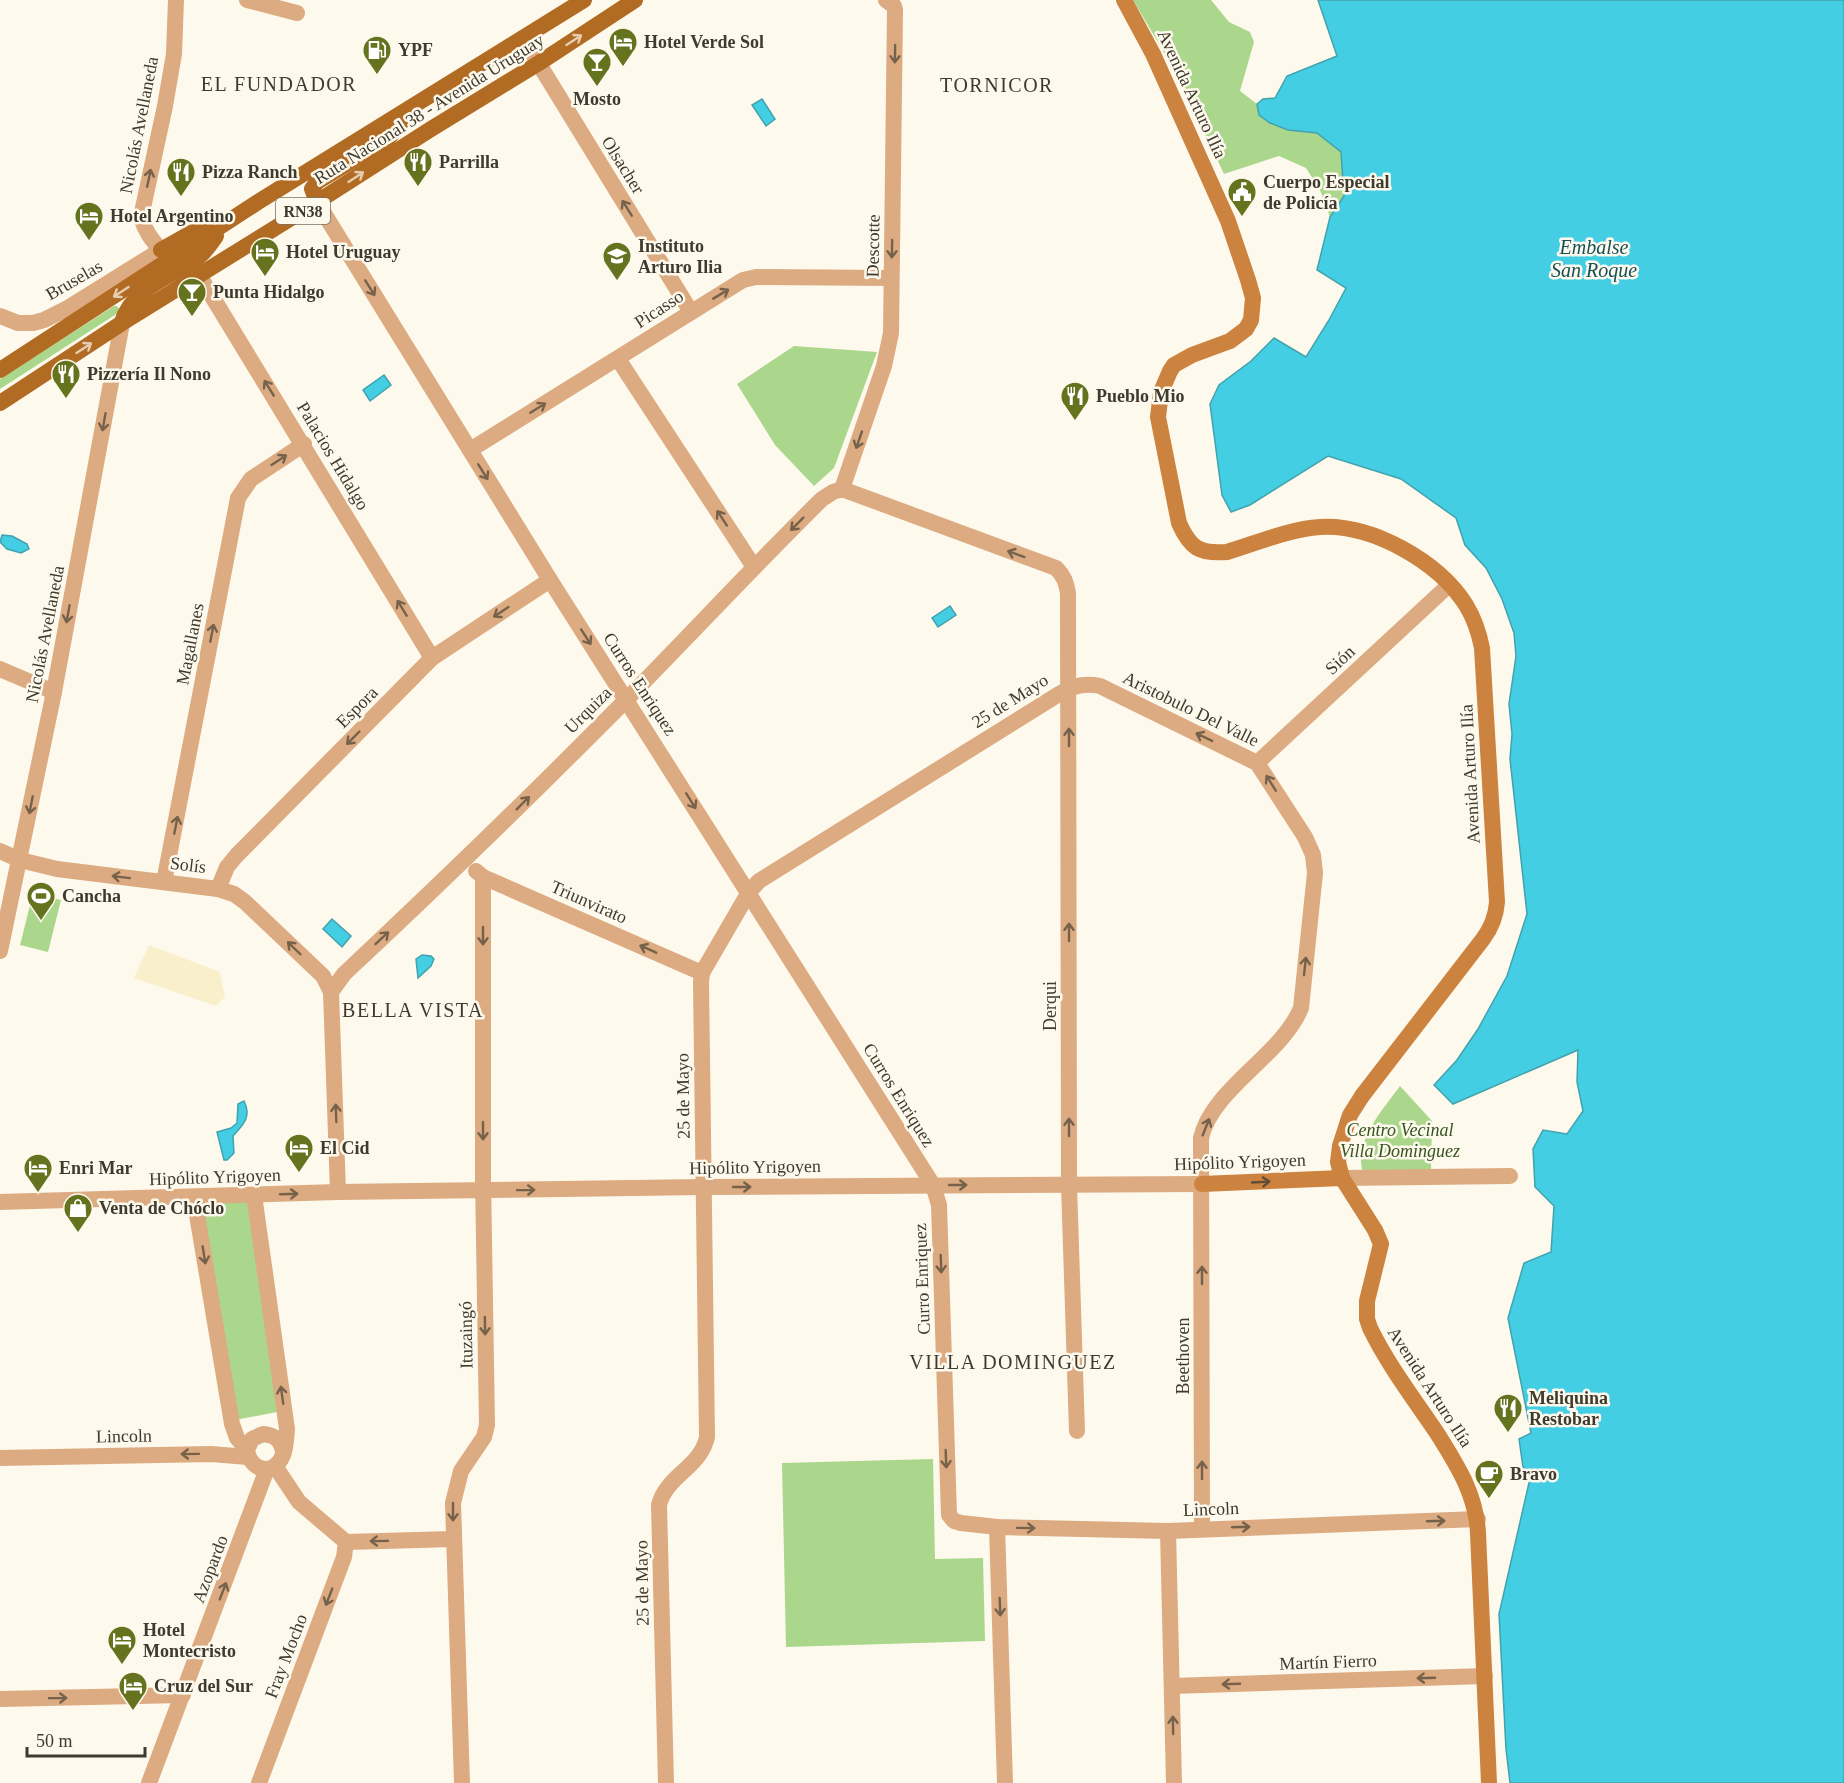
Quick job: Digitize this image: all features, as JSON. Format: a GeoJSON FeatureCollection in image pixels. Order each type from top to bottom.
{"type":"FeatureCollection","features":[{"type":"Feature","properties":{"kind":"main road","name":"Ruta Nacional 38 - Avenida Uruguay"},"geometry":{"type":"LineString","coordinates":[[0,370],[258,202],[584,0]]}},
{"type":"Feature","properties":{"kind":"main road","name":"Ruta Nacional 38 - Avenida Uruguay"},"geometry":{"type":"LineString","coordinates":[[0,403],[122,323],[539,63],[635,0]]}},
{"type":"Feature","properties":{"kind":"main road"},"geometry":{"type":"LineString","coordinates":[[606,20],[646,0]]}},
{"type":"Feature","properties":{"kind":"main road","name":"Avenida Arturo Ilía"},"geometry":{"type":"LineString","coordinates":[[1124,0],[1153,54],[1223,210],[1253,298],[1251,320],[1246,329],[1230,341],[1192,355],[1174,365],[1161,392],[1158,417],[1179,523],[1185,535],[1199,550],[1215,553],[1227,552],[1296,531],[1323,527],[1341,528],[1385,540],[1420,559],[1449,585],[1465,603],[1473,619],[1482,648],[1496,912],[1490,930],[1390,1058],[1350,1115],[1340,1146],[1338,1162],[1342,1178],[1375,1230],[1381,1244],[1367,1300],[1367,1319],[1370,1328],[1459,1467],[1471,1494],[1478,1519],[1489,1783]]}},
{"type":"Feature","properties":{"kind":"main road"},"geometry":{"type":"LineString","coordinates":[[317,202],[312,189],[317,182],[387,140],[416,105]]}},
{"type":"Feature","properties":{"kind":"main road"},"geometry":{"type":"LineString","coordinates":[[161,250],[246,202],[258,202]]}},
{"type":"Feature","properties":{"kind":"main road"},"geometry":{"type":"LineString","coordinates":[[122,323],[136,297],[200,257],[226,224]]}},
{"type":"Feature","properties":{"kind":"main road","name":"Hipólito Yrigoyen"},"geometry":{"type":"LineString","coordinates":[[1203,1184],[1342,1178]]}},
{"type":"Feature","properties":{"kind":"street","name":"Nicolás Avellaneda"},"geometry":{"type":"LineString","coordinates":[[161,250],[150,238],[141,217],[174,54],[176,0]]}},
{"type":"Feature","properties":{"kind":"street"},"geometry":{"type":"LineString","coordinates":[[247,0],[297,13]]}},
{"type":"Feature","properties":{"kind":"street","name":"Descotte"},"geometry":{"type":"LineString","coordinates":[[842,489],[884,366],[891,333],[895,10],[894,6],[886,0]]}},
{"type":"Feature","properties":{"kind":"street","name":"Olsacher"},"geometry":{"type":"LineString","coordinates":[[524,38],[691,312]]}},
{"type":"Feature","properties":{"kind":"street","name":"Curros Enriquez"},"geometry":{"type":"LineString","coordinates":[[317,202],[550,580],[933,1185]]}},
{"type":"Feature","properties":{"kind":"street","name":"Bruselas"},"geometry":{"type":"LineString","coordinates":[[0,316],[18,322],[33,323],[44,320],[66,309],[161,250]]}},
{"type":"Feature","properties":{"kind":"street","name":"Palacios Hidalgo"},"geometry":{"type":"LineString","coordinates":[[199,275],[304,444],[432,658]]}},
{"type":"Feature","properties":{"kind":"street","name":"Picasso"},"geometry":{"type":"LineString","coordinates":[[470,450],[743,280],[756,277],[891,278]]}},
{"type":"Feature","properties":{"kind":"street","name":"Nicolás Avellaneda"},"geometry":{"type":"LineString","coordinates":[[0,951],[54,692],[122,323]]}},
{"type":"Feature","properties":{"kind":"street"},"geometry":{"type":"LineString","coordinates":[[618,359],[754,567]]}},
{"type":"Feature","properties":{"kind":"street","name":"Magallanes"},"geometry":{"type":"LineString","coordinates":[[164,882],[238,498],[252,479],[304,444]]}},
{"type":"Feature","properties":{"kind":"street","name":"Urquiza"},"geometry":{"type":"LineString","coordinates":[[332,992],[344,974],[464,861],[822,499],[842,489]]}},
{"type":"Feature","properties":{"kind":"street","name":"Derqui"},"geometry":{"type":"LineString","coordinates":[[842,489],[1056,568],[1062,574],[1068,593],[1069,1185],[1077,1431]]}},
{"type":"Feature","properties":{"kind":"street","name":"Espora"},"geometry":{"type":"LineString","coordinates":[[218,889],[227,867],[237,855],[432,658],[550,580]]}},
{"type":"Feature","properties":{"kind":"street","name":"Sión"},"geometry":{"type":"LineString","coordinates":[[1257,763],[1449,585]]}},
{"type":"Feature","properties":{"kind":"street"},"geometry":{"type":"LineString","coordinates":[[0,669],[54,692]]}},
{"type":"Feature","properties":{"kind":"street","name":"Aristobulo Del Valle"},"geometry":{"type":"LineString","coordinates":[[1069,687],[1083,684],[1100,686],[1257,763],[1305,837],[1313,855],[1314,873],[1300,1008],[1290,1027],[1217,1106],[1210,1117],[1201,1137],[1203,1184]]}},
{"type":"Feature","properties":{"kind":"street","name":"25 de Mayo"},"geometry":{"type":"LineString","coordinates":[[666,1783],[659,1505],[661,1496],[694,1463],[705,1448],[707,1437],[702,973],[749,892],[759,881],[1069,687]]}},
{"type":"Feature","properties":{"kind":"street","name":"Solís"},"geometry":{"type":"LineString","coordinates":[[0,852],[20,860],[57,869],[218,889],[234,894],[323,976],[332,992]]}},
{"type":"Feature","properties":{"kind":"street","name":"Triunvirato"},"geometry":{"type":"LineString","coordinates":[[464,861],[483,877],[702,973]]}},
{"type":"Feature","properties":{"kind":"street","name":"Ituzaingó"},"geometry":{"type":"LineString","coordinates":[[462,1783],[453,1503],[461,1471],[484,1437],[486,1425],[483,877]]}},
{"type":"Feature","properties":{"kind":"street"},"geometry":{"type":"LineString","coordinates":[[332,992],[338,1192]]}},
{"type":"Feature","properties":{"kind":"street","name":"Hipólito Yrigoyen"},"geometry":{"type":"LineString","coordinates":[[1342,1178],[1510,1176]]}},
{"type":"Feature","properties":{"kind":"street","name":"Hipólito Yrigoyen"},"geometry":{"type":"LineString","coordinates":[[0,1202],[338,1192],[1203,1184]]}},
{"type":"Feature","properties":{"kind":"street","name":"Beethoven"},"geometry":{"type":"LineString","coordinates":[[1202,1529],[1203,1184]]}},
{"type":"Feature","properties":{"kind":"street","name":"Curro Enriquez"},"geometry":{"type":"LineString","coordinates":[[933,1185],[939,1205],[949,1515]]}},
{"type":"Feature","properties":{"kind":"street","name":"Azopardo"},"geometry":{"type":"LineString","coordinates":[[149,1783],[287,1429],[254,1195]]}},
{"type":"Feature","properties":{"kind":"street"},"geometry":{"type":"LineString","coordinates":[[194,1197],[232,1424],[237,1438],[255,1466],[275,1462]]}},
{"type":"Feature","properties":{"kind":"street"},"geometry":{"type":"LineString","coordinates":[[248,1454],[252,1439],[263,1434],[275,1437],[279,1441],[275,1462],[299,1502],[346,1542],[453,1539]]}},
{"type":"Feature","properties":{"kind":"street","name":"Lincoln"},"geometry":{"type":"LineString","coordinates":[[0,1458],[248,1454]]}},
{"type":"Feature","properties":{"kind":"street","name":"Lincoln"},"geometry":{"type":"LineString","coordinates":[[949,1515],[954,1521],[997,1527],[1168,1531],[1478,1519]]}},
{"type":"Feature","properties":{"kind":"street"},"geometry":{"type":"LineString","coordinates":[[997,1527],[1005,1783]]}},
{"type":"Feature","properties":{"kind":"street"},"geometry":{"type":"LineString","coordinates":[[1168,1531],[1174,1783]]}},
{"type":"Feature","properties":{"kind":"street","name":"Fray Mocho"},"geometry":{"type":"LineString","coordinates":[[259,1783],[344,1557],[346,1542]]}},
{"type":"Feature","properties":{"kind":"street","name":"Martín Fierro"},"geometry":{"type":"LineString","coordinates":[[1172,1686],[1485,1676]]}},
{"type":"Feature","properties":{"kind":"street"},"geometry":{"type":"LineString","coordinates":[[0,1699],[183,1695]]}},
{"type":"Feature","properties":{"kind":"green space"},"geometry":{"type":"Polygon","coordinates":[[[1133,0],[1211,0],[1229,22],[1250,32],[1254,42],[1240,91],[1257,104],[1259,115],[1288,130],[1317,133],[1341,152],[1344,196],[1330,217],[1320,190],[1306,168],[1279,156],[1224,174],[1175,71],[1133,0]]]}},
{"type":"Feature","properties":{"kind":"green space"},"geometry":{"type":"Polygon","coordinates":[[[114,306],[120,310],[118,313],[0,389],[0,379],[114,306]]]}},
{"type":"Feature","properties":{"kind":"green space"},"geometry":{"type":"Polygon","coordinates":[[[794,346],[877,352],[834,468],[814,486],[775,445],[737,384],[794,346]]]}},
{"type":"Feature","properties":{"kind":"green space","name":"Cancha"},"geometry":{"type":"Polygon","coordinates":[[[33,893],[61,900],[48,952],[20,945],[33,893]]]}},
{"type":"Feature","properties":{"kind":"green space","name":"Centro Vecinal Villa Dominguez"},"geometry":{"type":"Polygon","coordinates":[[[1400,1086],[1432,1121],[1431,1170],[1364,1174],[1361,1163],[1365,1139],[1378,1116],[1400,1086]]]}},
{"type":"Feature","properties":{"kind":"green space"},"geometry":{"type":"Polygon","coordinates":[[[254,1195],[277,1412],[235,1420],[194,1197],[254,1195]]]}},
{"type":"Feature","properties":{"kind":"green space"},"geometry":{"type":"Polygon","coordinates":[[[933,1459],[935,1559],[983,1558],[985,1641],[786,1647],[782,1463],[933,1459]]]}},
{"type":"Feature","properties":{"kind":"sand"},"geometry":{"type":"Polygon","coordinates":[[[149,945],[220,972],[225,997],[216,1006],[134,978],[149,945]]]}},
{"type":"Feature","properties":{"kind":"water","name":"Embalse San Roque"},"geometry":{"type":"Polygon","coordinates":[[[1318,0],[1844,0],[1844,1783],[1510,1783],[1499,1614],[1531,1474],[1523,1467],[1519,1439],[1531,1433],[1508,1318],[1524,1263],[1551,1252],[1554,1206],[1535,1187],[1533,1149],[1543,1130],[1567,1134],[1583,1111],[1577,1082],[1578,1050],[1453,1104],[1434,1085],[1457,1060],[1478,1029],[1507,976],[1527,914],[1510,759],[1512,734],[1509,704],[1516,656],[1514,633],[1502,599],[1486,568],[1465,545],[1456,518],[1401,479],[1328,456],[1250,505],[1231,512],[1222,495],[1210,404],[1219,385],[1251,361],[1274,338],[1306,357],[1346,288],[1317,270],[1330,217],[1344,196],[1341,152],[1317,133],[1288,130],[1270,123],[1259,115],[1257,104],[1263,99],[1275,98],[1287,76],[1337,56],[1318,0]]]}},
{"type":"Feature","properties":{"kind":"water"},"geometry":{"type":"Polygon","coordinates":[[[762,99],[775,119],[766,126],[752,105],[762,99]]]}},
{"type":"Feature","properties":{"kind":"water"},"geometry":{"type":"Polygon","coordinates":[[[384,375],[391,385],[370,401],[363,390],[384,375]]]}},
{"type":"Feature","properties":{"kind":"water"},"geometry":{"type":"Polygon","coordinates":[[[2,535],[12,536],[27,544],[29,549],[21,553],[7,549],[0,542],[2,535]]]}},
{"type":"Feature","properties":{"kind":"water"},"geometry":{"type":"Polygon","coordinates":[[[950,606],[956,615],[938,627],[932,618],[950,606]]]}},
{"type":"Feature","properties":{"kind":"water"},"geometry":{"type":"Polygon","coordinates":[[[332,919],[351,936],[342,947],[323,929],[332,919]]]}},
{"type":"Feature","properties":{"kind":"water"},"geometry":{"type":"Polygon","coordinates":[[[422,955],[431,956],[434,959],[431,966],[418,978],[416,959],[422,955]]]}},
{"type":"Feature","properties":{"kind":"water"},"geometry":{"type":"Polygon","coordinates":[[[244,1101],[247,1116],[233,1136],[234,1153],[224,1160],[217,1132],[231,1128],[237,1123],[238,1104],[244,1101]]]}},
{"type":"Feature","properties":{"kind":"place","name":"Hotel Verde Sol"},"geometry":{"type":"Point","coordinates":[623,68]}},
{"type":"Feature","properties":{"kind":"place","name":"YPF"},"geometry":{"type":"Point","coordinates":[377,76]}},
{"type":"Feature","properties":{"kind":"place","name":"Mosto"},"geometry":{"type":"Point","coordinates":[597,88]}},
{"type":"Feature","properties":{"kind":"place","name":"Parrilla"},"geometry":{"type":"Point","coordinates":[418,188]}},
{"type":"Feature","properties":{"kind":"place","name":"Pizza Ranch"},"geometry":{"type":"Point","coordinates":[181,198]}},
{"type":"Feature","properties":{"kind":"place","name":"Cuerpo Especial de Policía"},"geometry":{"type":"Point","coordinates":[1242,218]}},
{"type":"Feature","properties":{"kind":"place","name":"Hotel Argentino"},"geometry":{"type":"Point","coordinates":[89,242]}},
{"type":"Feature","properties":{"kind":"place","name":"Hotel Uruguay"},"geometry":{"type":"Point","coordinates":[265,278]}},
{"type":"Feature","properties":{"kind":"place","name":"Instituto Arturo Ilia"},"geometry":{"type":"Point","coordinates":[617,282]}},
{"type":"Feature","properties":{"kind":"place","name":"Punta Hidalgo"},"geometry":{"type":"Point","coordinates":[192,318]}},
{"type":"Feature","properties":{"kind":"place","name":"Pizzería Il Nono"},"geometry":{"type":"Point","coordinates":[66,400]}},
{"type":"Feature","properties":{"kind":"place","name":"Pueblo Mio"},"geometry":{"type":"Point","coordinates":[1075,422]}},
{"type":"Feature","properties":{"kind":"place","name":"Cancha"},"geometry":{"type":"Point","coordinates":[41,922]}},
{"type":"Feature","properties":{"kind":"place","name":"El Cid"},"geometry":{"type":"Point","coordinates":[299,1174]}},
{"type":"Feature","properties":{"kind":"place","name":"Enri Mar"},"geometry":{"type":"Point","coordinates":[38,1194]}},
{"type":"Feature","properties":{"kind":"place","name":"Venta de Chóclo"},"geometry":{"type":"Point","coordinates":[78,1234]}},
{"type":"Feature","properties":{"kind":"place","name":"Meliquina Restobar"},"geometry":{"type":"Point","coordinates":[1508,1434]}},
{"type":"Feature","properties":{"kind":"place","name":"Bravo"},"geometry":{"type":"Point","coordinates":[1489,1500]}},
{"type":"Feature","properties":{"kind":"place","name":"Hotel Montecristo"},"geometry":{"type":"Point","coordinates":[122,1666]}},
{"type":"Feature","properties":{"kind":"place","name":"Cruz del Sur"},"geometry":{"type":"Point","coordinates":[133,1712]}},
{"type":"Feature","properties":{"kind":"district","name":"EL FUNDADOR"},"geometry":{"type":"Point","coordinates":[279,84]}},
{"type":"Feature","properties":{"kind":"district","name":"TORNICOR"},"geometry":{"type":"Point","coordinates":[997,85]}},
{"type":"Feature","properties":{"kind":"district","name":"BELLA VISTA"},"geometry":{"type":"Point","coordinates":[413,1010]}},
{"type":"Feature","properties":{"kind":"district","name":"VILLA DOMINGUEZ"},"geometry":{"type":"Point","coordinates":[1013,1362]}}]}
